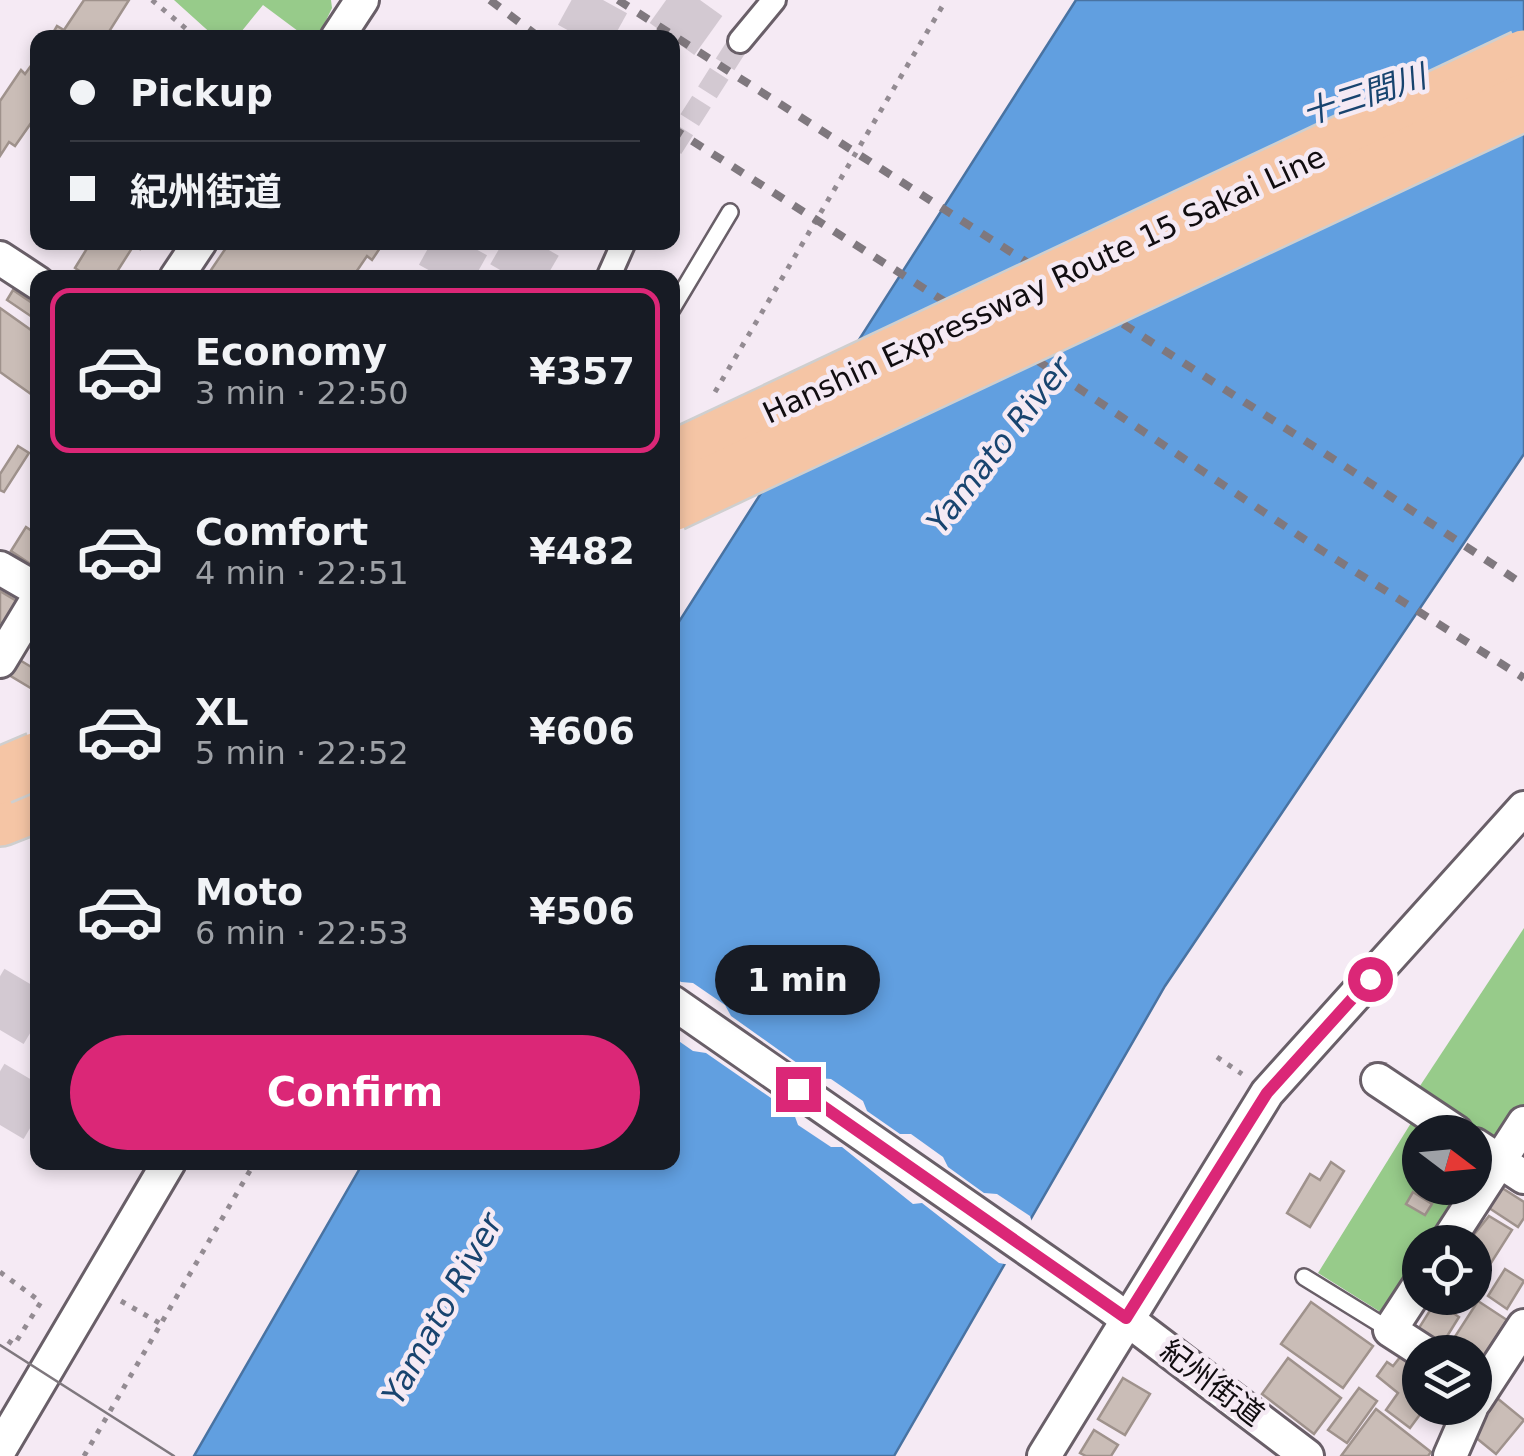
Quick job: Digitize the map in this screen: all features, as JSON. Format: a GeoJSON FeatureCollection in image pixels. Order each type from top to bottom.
{"type":"FeatureCollection","features":[{"type":"Feature","properties":{"kind":"highway","name":"Hanshin Expressway Route 15 Sakai Line"},"geometry":{"type":"LineString","coordinates":[[680,456],[1524,58]]}},
{"type":"Feature","properties":{"kind":"highway","name":"Hanshin Expressway Route 15 Sakai Line"},"geometry":{"type":"LineString","coordinates":[[680,499],[1524,102]]}},
{"type":"Feature","properties":{"kind":"highway"},"geometry":{"type":"LineString","coordinates":[[0,776],[30,763]]}},
{"type":"Feature","properties":{"kind":"highway"},"geometry":{"type":"LineString","coordinates":[[0,818],[30,806]]}},
{"type":"Feature","properties":{"kind":"street"},"geometry":{"type":"LineString","coordinates":[[341,30],[362,0]]}},
{"type":"Feature","properties":{"kind":"street"},"geometry":{"type":"LineString","coordinates":[[740,41],[774,0]]}},
{"type":"Feature","properties":{"kind":"street"},"geometry":{"type":"LineString","coordinates":[[0,258],[30,277]]}},
{"type":"Feature","properties":{"kind":"street"},"geometry":{"type":"LineString","coordinates":[[0,568],[30,585]]}},
{"type":"Feature","properties":{"kind":"street"},"geometry":{"type":"LineString","coordinates":[[0,661],[30,611]]}},
{"type":"Feature","properties":{"kind":"street"},"geometry":{"type":"LineString","coordinates":[[0,801],[30,754]]}},
{"type":"Feature","properties":{"kind":"street"},"geometry":{"type":"LineString","coordinates":[[1044,1456],[1118,1312],[1267,1093],[1524,808]]}},
{"type":"Feature","properties":{"kind":"street","name":"紀州街道"},"geometry":{"type":"LineString","coordinates":[[680,1008],[1118,1312],[1308,1456]]}},
{"type":"Feature","properties":{"kind":"street"},"geometry":{"type":"LineString","coordinates":[[1378,1080],[1430,1115]]}},
{"type":"Feature","properties":{"kind":"street"},"geometry":{"type":"LineString","coordinates":[[1457,1225],[1524,1122]]}},
{"type":"Feature","properties":{"kind":"street"},"geometry":{"type":"LineString","coordinates":[[0,1449],[165,1170]]}},
{"type":"Feature","properties":{"kind":"street"},"geometry":{"type":"LineString","coordinates":[[1402,1312],[1390,1330],[1402,1338]]}},
{"type":"Feature","properties":{"kind":"street"},"geometry":{"type":"LineString","coordinates":[[1492,1373],[1523,1331]]}},
{"type":"Feature","properties":{"kind":"street"},"geometry":{"type":"LineString","coordinates":[[1450,1456],[1463,1425]]}},
{"type":"Feature","properties":{"kind":"lane"},"geometry":{"type":"LineString","coordinates":[[680,296],[730,212]]}},
{"type":"Feature","properties":{"kind":"lane"},"geometry":{"type":"LineString","coordinates":[[1304,1277],[1390,1330]]}},
{"type":"Feature","properties":{"kind":"path"},"geometry":{"type":"LineString","coordinates":[[152,0],[187,30]]}},
{"type":"Feature","properties":{"kind":"path"},"geometry":{"type":"LineString","coordinates":[[713,396],[946,0]]}},
{"type":"Feature","properties":{"kind":"path"},"geometry":{"type":"LineString","coordinates":[[1217,1057],[1253,1081]]}},
{"type":"Feature","properties":{"kind":"path"},"geometry":{"type":"LineString","coordinates":[[84,1456],[250,1170]]}},
{"type":"Feature","properties":{"kind":"path"},"geometry":{"type":"LineString","coordinates":[[0,1272],[41,1302],[14,1344],[4,1338]]}},
{"type":"Feature","properties":{"kind":"path"},"geometry":{"type":"LineString","coordinates":[[96,1287],[160,1324]]}},
{"type":"Feature","properties":{"kind":"green space"},"geometry":{"type":"Polygon","coordinates":[[[174,0],[331,0],[332,8],[321,30],[297,30],[263,5],[243,30],[207,30],[174,0]]]}},
{"type":"Feature","properties":{"kind":"green space"},"geometry":{"type":"Polygon","coordinates":[[[1524,928],[1524,1109],[1494,1141],[1492,1115],[1453,1115],[1416,1092],[1524,928]]]}},
{"type":"Feature","properties":{"kind":"green space"},"geometry":{"type":"Polygon","coordinates":[[[1402,1138],[1402,1205],[1462,1205],[1449,1225],[1402,1225],[1402,1290],[1382,1313],[1318,1273],[1402,1138]]]}},
{"type":"Feature","properties":{"kind":"water"},"geometry":{"type":"Polygon","coordinates":[[[1076,0],[1524,0],[1524,454],[1165,986],[894,1456],[194,1456],[359,1170],[680,1170],[680,620],[1076,0]]]}},
{"type":"Feature","properties":{"kind":"pier"},"geometry":{"type":"Polygon","coordinates":[[[680,981],[693,983],[725,1005],[731,1016],[818,1078],[831,1079],[863,1101],[867,1111],[900,1134],[911,1134],[984,1193],[997,1194],[1030,1216],[1033,1225],[1010,1265],[999,1263],[922,1203],[913,1204],[842,1147],[831,1147],[798,1125],[794,1114],[706,1053],[693,1051],[680,1042],[680,981]]]}},
{"type":"Feature","properties":{"kind":"building"},"geometry":{"type":"Polygon","coordinates":[[[84,0],[129,0],[110,30],[64,30],[84,0]]]}},
{"type":"Feature","properties":{"kind":"building"},"geometry":{"type":"Polygon","coordinates":[[[30,67],[30,124],[15,146],[9,142],[0,156],[0,101],[21,70],[25,74],[30,67]]]}},
{"type":"Feature","properties":{"kind":"building"},"geometry":{"type":"Polygon","coordinates":[[[86,250],[131,250],[118,270],[75,268],[86,250]]]}},
{"type":"Feature","properties":{"kind":"building"},"geometry":{"type":"Polygon","coordinates":[[[225,250],[379,250],[372,260],[367,256],[357,270],[211,270],[225,250]]]}},
{"type":"Feature","properties":{"kind":"building"},"geometry":{"type":"Polygon","coordinates":[[[13,290],[30,302],[30,316],[7,300],[13,290]]]}},
{"type":"Feature","properties":{"kind":"building"},"geometry":{"type":"Polygon","coordinates":[[[0,308],[30,329],[30,393],[0,372],[0,308]]]}},
{"type":"Feature","properties":{"kind":"building"},"geometry":{"type":"Polygon","coordinates":[[[18,446],[29,453],[4,492],[0,490],[0,474],[18,446]]]}},
{"type":"Feature","properties":{"kind":"building"},"geometry":{"type":"Polygon","coordinates":[[[26,527],[30,530],[30,564],[11,551],[26,527]]]}},
{"type":"Feature","properties":{"kind":"building"},"geometry":{"type":"Polygon","coordinates":[[[0,591],[20,603],[6,626],[0,622],[0,591]]]}},
{"type":"Feature","properties":{"kind":"building"},"geometry":{"type":"Polygon","coordinates":[[[18,659],[30,666],[30,688],[9,675],[18,659]]]}},
{"type":"Feature","properties":{"kind":"building"},"geometry":{"type":"Polygon","coordinates":[[[1331,1162],[1344,1171],[1310,1227],[1287,1213],[1310,1174],[1320,1180],[1331,1162]]]}},
{"type":"Feature","properties":{"kind":"building"},"geometry":{"type":"Polygon","coordinates":[[[1499,1186],[1524,1202],[1524,1218],[1518,1227],[1486,1206],[1492,1205],[1499,1186]]]}},
{"type":"Feature","properties":{"kind":"building"},"geometry":{"type":"Polygon","coordinates":[[[1408,1205],[1431,1205],[1425,1215],[1408,1205]]]}},
{"type":"Feature","properties":{"kind":"building"},"geometry":{"type":"Polygon","coordinates":[[[1489,1216],[1512,1230],[1492,1261],[1492,1225],[1482,1225],[1489,1216]]]}},
{"type":"Feature","properties":{"kind":"building"},"geometry":{"type":"Polygon","coordinates":[[[1505,1269],[1524,1281],[1507,1309],[1492,1299],[1492,1290],[1505,1269]]]}},
{"type":"Feature","properties":{"kind":"building"},"geometry":{"type":"Polygon","coordinates":[[[1311,1302],[1373,1346],[1343,1388],[1281,1344],[1311,1302]]]}},
{"type":"Feature","properties":{"kind":"building"},"geometry":{"type":"Polygon","coordinates":[[[1492,1310],[1507,1320],[1492,1343],[1492,1335],[1456,1335],[1469,1315],[1492,1315],[1492,1310]]]}},
{"type":"Feature","properties":{"kind":"building"},"geometry":{"type":"Polygon","coordinates":[[[1427,1315],[1459,1317],[1448,1335],[1423,1335],[1417,1331],[1427,1315]]]}},
{"type":"Feature","properties":{"kind":"building"},"geometry":{"type":"Polygon","coordinates":[[[1402,1357],[1402,1422],[1386,1410],[1398,1393],[1377,1376],[1387,1362],[1393,1366],[1402,1357]]]}},
{"type":"Feature","properties":{"kind":"building"},"geometry":{"type":"Polygon","coordinates":[[[1288,1358],[1341,1398],[1314,1434],[1262,1394],[1288,1358]]]}},
{"type":"Feature","properties":{"kind":"building"},"geometry":{"type":"Polygon","coordinates":[[[1123,1378],[1150,1394],[1125,1435],[1098,1419],[1123,1378]]]}},
{"type":"Feature","properties":{"kind":"building"},"geometry":{"type":"Polygon","coordinates":[[[1359,1388],[1377,1401],[1347,1443],[1328,1430],[1359,1388]]]}},
{"type":"Feature","properties":{"kind":"building"},"geometry":{"type":"Polygon","coordinates":[[[1497,1398],[1524,1420],[1496,1454],[1469,1432],[1475,1425],[1492,1425],[1492,1404],[1497,1398]]]}},
{"type":"Feature","properties":{"kind":"building"},"geometry":{"type":"Polygon","coordinates":[[[1376,1409],[1431,1452],[1428,1456],[1341,1456],[1376,1409]]]}},
{"type":"Feature","properties":{"kind":"building"},"geometry":{"type":"Polygon","coordinates":[[[1094,1430],[1118,1445],[1111,1456],[1080,1453],[1094,1430]]]}},
{"type":"Feature","properties":{"kind":"tunnel"},"geometry":{"type":"LineString","coordinates":[[586,30],[603,0]]}},
{"type":"Feature","properties":{"kind":"tunnel"},"geometry":{"type":"LineString","coordinates":[[678,30],[700,0]]}},
{"type":"Feature","properties":{"kind":"tunnel"},"geometry":{"type":"LineString","coordinates":[[680,135],[740,41]]}},
{"type":"Feature","properties":{"kind":"tunnel"},"geometry":{"type":"LineString","coordinates":[[447,270],[459,250]]}},
{"type":"Feature","properties":{"kind":"tunnel"},"geometry":{"type":"LineString","coordinates":[[519,270],[530,250]]}},
{"type":"Feature","properties":{"kind":"tunnel"},"geometry":{"type":"LineString","coordinates":[[0,1030],[30,979]]}},
{"type":"Feature","properties":{"kind":"tunnel"},"geometry":{"type":"LineString","coordinates":[[0,1125],[30,1074]]}},
{"type":"Feature","properties":{"kind":"tram line"},"geometry":{"type":"LineString","coordinates":[[0,1345],[174,1456]]}},
{"type":"Feature","properties":{"kind":"railway"},"geometry":{"type":"LineString","coordinates":[[490,0],[529,30]]}},
{"type":"Feature","properties":{"kind":"railway"},"geometry":{"type":"LineString","coordinates":[[618,0],[665,30]]}},
{"type":"Feature","properties":{"kind":"railway"},"geometry":{"type":"LineString","coordinates":[[680,40],[1524,585]]}},
{"type":"Feature","properties":{"kind":"railway"},"geometry":{"type":"LineString","coordinates":[[680,133],[1524,678]]}},
{"type":"Feature","properties":{"kind":"route"},"geometry":{"type":"LineString","coordinates":[[798,1089],[1126,1318],[1267,1093],[1370,979]]}},
{"type":"Feature","properties":{"kind":"water label","name":"十三間川"},"geometry":{"type":"Point","coordinates":[1364,95]}},
{"type":"Feature","properties":{"kind":"water label","name":"Yamato River"},"geometry":{"type":"Point","coordinates":[999,445]}},
{"type":"Feature","properties":{"kind":"water label","name":"Yamato River"},"geometry":{"type":"Point","coordinates":[442,1309]}}]}
